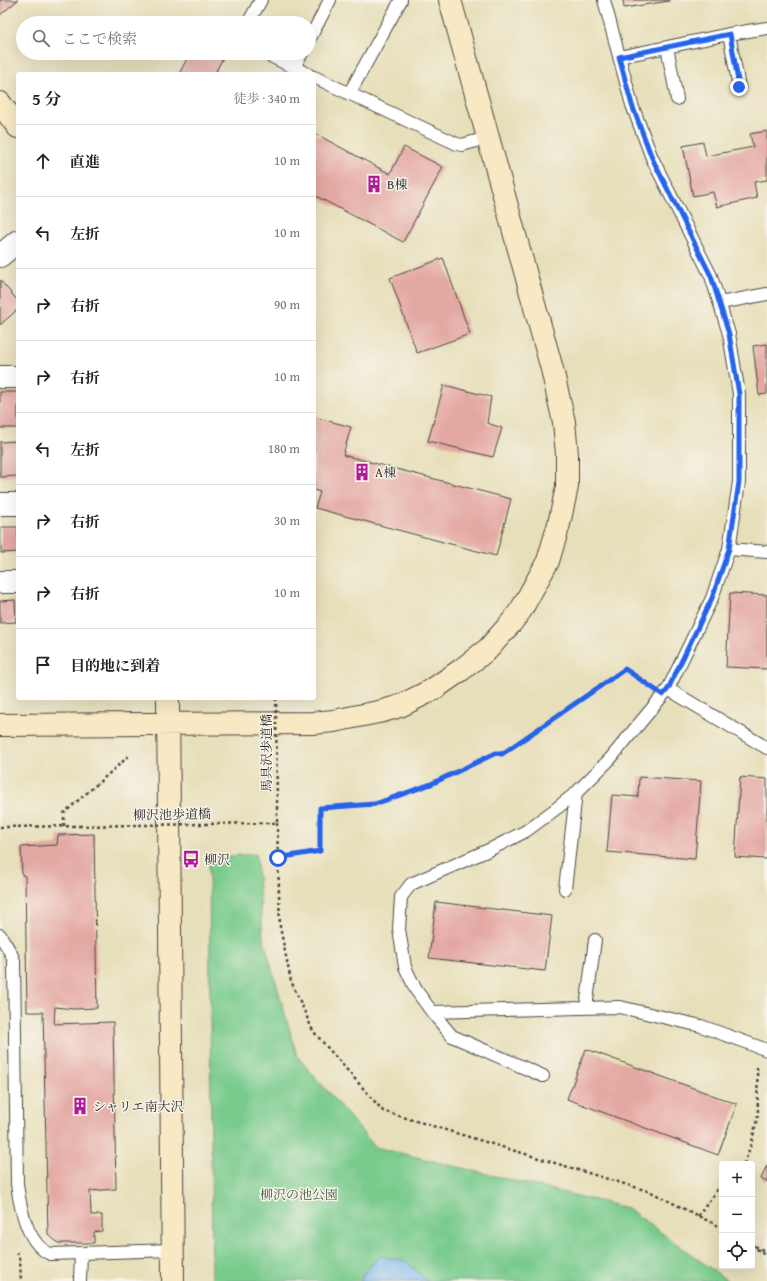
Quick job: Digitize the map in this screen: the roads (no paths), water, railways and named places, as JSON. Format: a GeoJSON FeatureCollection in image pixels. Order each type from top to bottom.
{"type":"FeatureCollection","features":[{"type":"Feature","properties":{"kind":"street"},"geometry":{"type":"LineString","coordinates":[[0,725],[314,723],[366,715],[400,706],[446,681],[488,649],[521,610],[548,561],[559,524],[567,487],[567,454],[564,422],[552,369],[450,0]]}},
{"type":"Feature","properties":{"kind":"street"},"geometry":{"type":"LineString","coordinates":[[0,103],[16,124]]}},
{"type":"Feature","properties":{"kind":"street"},"geometry":{"type":"LineString","coordinates":[[0,256],[16,243]]}},
{"type":"Feature","properties":{"kind":"street"},"geometry":{"type":"LineString","coordinates":[[0,377],[16,377]]}},
{"type":"Feature","properties":{"kind":"street"},"geometry":{"type":"LineString","coordinates":[[0,504],[16,504]]}},
{"type":"Feature","properties":{"kind":"street"},"geometry":{"type":"LineString","coordinates":[[0,582],[16,582]]}},
{"type":"Feature","properties":{"kind":"street"},"geometry":{"type":"LineString","coordinates":[[168,700],[173,1281]]}},
{"type":"Feature","properties":{"kind":"lane"},"geometry":{"type":"LineString","coordinates":[[252,16],[261,0]]}},
{"type":"Feature","properties":{"kind":"lane"},"geometry":{"type":"LineString","coordinates":[[316,27],[330,0]]}},
{"type":"Feature","properties":{"kind":"lane"},"geometry":{"type":"LineString","coordinates":[[349,94],[401,0]]}},
{"type":"Feature","properties":{"kind":"lane"},"geometry":{"type":"LineString","coordinates":[[543,1076],[452,1036],[432,1012],[416,990],[405,967],[399,929],[401,897],[411,884],[491,849],[526,831],[576,793],[610,760],[666,692],[712,598],[729,549],[739,482],[739,394],[729,334],[711,276],[652,158],[632,105],[604,0]]}},
{"type":"Feature","properties":{"kind":"lane"},"geometry":{"type":"LineString","coordinates":[[619,57],[730,34],[767,28]]}},
{"type":"Feature","properties":{"kind":"lane"},"geometry":{"type":"LineString","coordinates":[[730,34],[739,87]]}},
{"type":"Feature","properties":{"kind":"lane"},"geometry":{"type":"LineString","coordinates":[[667,47],[677,99]]}},
{"type":"Feature","properties":{"kind":"lane"},"geometry":{"type":"LineString","coordinates":[[278,60],[303,72]]}},
{"type":"Feature","properties":{"kind":"lane"},"geometry":{"type":"LineString","coordinates":[[294,68],[298,60]]}},
{"type":"Feature","properties":{"kind":"lane"},"geometry":{"type":"LineString","coordinates":[[316,78],[457,144],[462,145],[487,138]]}},
{"type":"Feature","properties":{"kind":"lane"},"geometry":{"type":"LineString","coordinates":[[720,303],[767,294]]}},
{"type":"Feature","properties":{"kind":"lane"},"geometry":{"type":"LineString","coordinates":[[729,549],[767,552]]}},
{"type":"Feature","properties":{"kind":"lane"},"geometry":{"type":"LineString","coordinates":[[666,692],[767,748]]}},
{"type":"Feature","properties":{"kind":"lane"},"geometry":{"type":"LineString","coordinates":[[565,889],[576,793]]}},
{"type":"Feature","properties":{"kind":"lane"},"geometry":{"type":"LineString","coordinates":[[0,935],[12,953],[14,961],[17,1184],[23,1214],[33,1239],[43,1251],[50,1254],[173,1250]]}},
{"type":"Feature","properties":{"kind":"lane"},"geometry":{"type":"LineString","coordinates":[[586,1008],[595,940]]}},
{"type":"Feature","properties":{"kind":"lane"},"geometry":{"type":"LineString","coordinates":[[432,1012],[620,1007],[701,1026],[761,1047]]}},
{"type":"Feature","properties":{"kind":"lane"},"geometry":{"type":"LineString","coordinates":[[80,1253],[80,1281]]}},
{"type":"Feature","properties":{"kind":"water"},"geometry":{"type":"Polygon","coordinates":[[[380,1256],[406,1261],[429,1281],[361,1281],[363,1274],[380,1256]]]}},
{"type":"Feature","properties":{"kind":"place","name":"B棟"},"geometry":{"type":"Point","coordinates":[374,184]}},
{"type":"Feature","properties":{"kind":"place","name":"A棟"},"geometry":{"type":"Point","coordinates":[362,472]}},
{"type":"Feature","properties":{"kind":"place","name":"柳沢"},"geometry":{"type":"Point","coordinates":[191,859]}},
{"type":"Feature","properties":{"kind":"place","name":"シャリエ南大沢"},"geometry":{"type":"Point","coordinates":[80,1106]}},
{"type":"Feature","properties":{"kind":"park label","name":"柳沢の池公園"},"geometry":{"type":"Point","coordinates":[299,1194]}}]}
